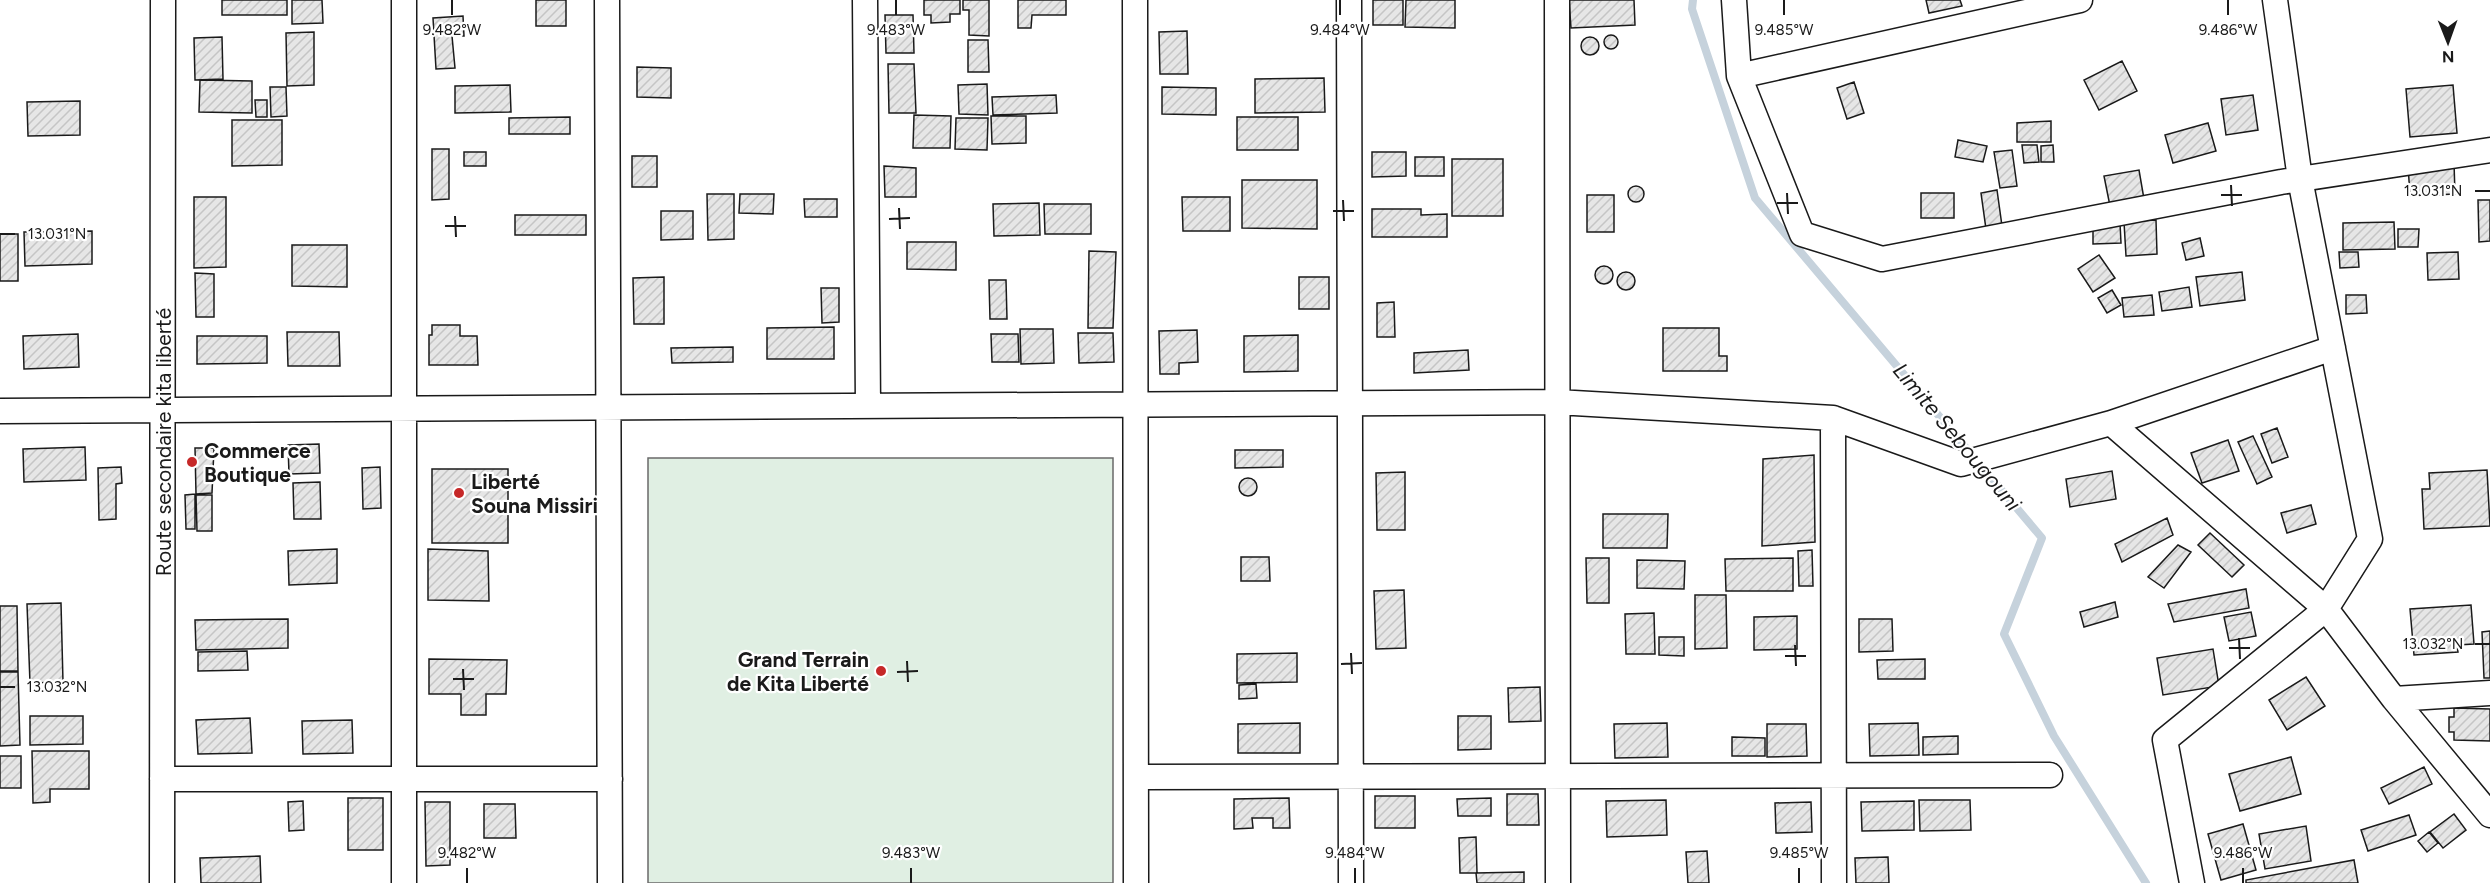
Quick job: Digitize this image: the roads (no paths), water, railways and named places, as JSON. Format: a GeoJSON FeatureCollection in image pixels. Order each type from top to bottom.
{"type":"FeatureCollection","features":[{"type":"Feature","properties":{"kind":"street","name":"Route secondaire kita liberté"},"geometry":{"type":"LineString","coordinates":[[162,883],[163,0]]}},
{"type":"Feature","properties":{"kind":"street"},"geometry":{"type":"LineString","coordinates":[[404,0],[404,883]]}},
{"type":"Feature","properties":{"kind":"street"},"geometry":{"type":"LineString","coordinates":[[607,0],[610,883]]}},
{"type":"Feature","properties":{"kind":"street"},"geometry":{"type":"LineString","coordinates":[[865,0],[868,406]]}},
{"type":"Feature","properties":{"kind":"street"},"geometry":{"type":"LineString","coordinates":[[1135,0],[1136,883]]}},
{"type":"Feature","properties":{"kind":"street"},"geometry":{"type":"LineString","coordinates":[[1349,0],[1350,883]]}},
{"type":"Feature","properties":{"kind":"street"},"geometry":{"type":"LineString","coordinates":[[1557,0],[1558,883]]}},
{"type":"Feature","properties":{"kind":"street"},"geometry":{"type":"LineString","coordinates":[[1734,0],[1739,76],[1802,234],[1882,259],[2300,179],[2490,150]]}},
{"type":"Feature","properties":{"kind":"street"},"geometry":{"type":"LineString","coordinates":[[1739,76],[2080,0]]}},
{"type":"Feature","properties":{"kind":"street"},"geometry":{"type":"LineString","coordinates":[[2192,883],[2166,740],[2326,609],[2370,539],[2300,179],[2275,0]]}},
{"type":"Feature","properties":{"kind":"street"},"geometry":{"type":"LineString","coordinates":[[0,411],[1557,402],[1833,418],[1961,464],[2111,423],[2333,348]]}},
{"type":"Feature","properties":{"kind":"street"},"geometry":{"type":"LineString","coordinates":[[1833,418],[1834,883]]}},
{"type":"Feature","properties":{"kind":"street"},"geometry":{"type":"LineString","coordinates":[[2111,423],[2326,609],[2394,699],[2490,815]]}},
{"type":"Feature","properties":{"kind":"street"},"geometry":{"type":"LineString","coordinates":[[2394,699],[2490,693]]}},
{"type":"Feature","properties":{"kind":"street"},"geometry":{"type":"LineString","coordinates":[[1136,777],[2050,776]]}},
{"type":"Feature","properties":{"kind":"street"},"geometry":{"type":"LineString","coordinates":[[162,779],[610,779]]}},
{"type":"Feature","properties":{"kind":"waterway","name":"Limite Sebougouni"},"geometry":{"type":"LineString","coordinates":[[1693,0],[1692,9],[1755,198],[2042,538],[2004,634],[2054,736],[2146,883]]}},
{"type":"Feature","properties":{"kind":"place","name":"Commerce Boutique"},"geometry":{"type":"Point","coordinates":[192,462]}},
{"type":"Feature","properties":{"kind":"place","name":"Liberté Souna Missiri"},"geometry":{"type":"Point","coordinates":[459,493]}},
{"type":"Feature","properties":{"kind":"place","name":"Grand Terrain de Kita Liberté"},"geometry":{"type":"Point","coordinates":[881,671]}}]}
